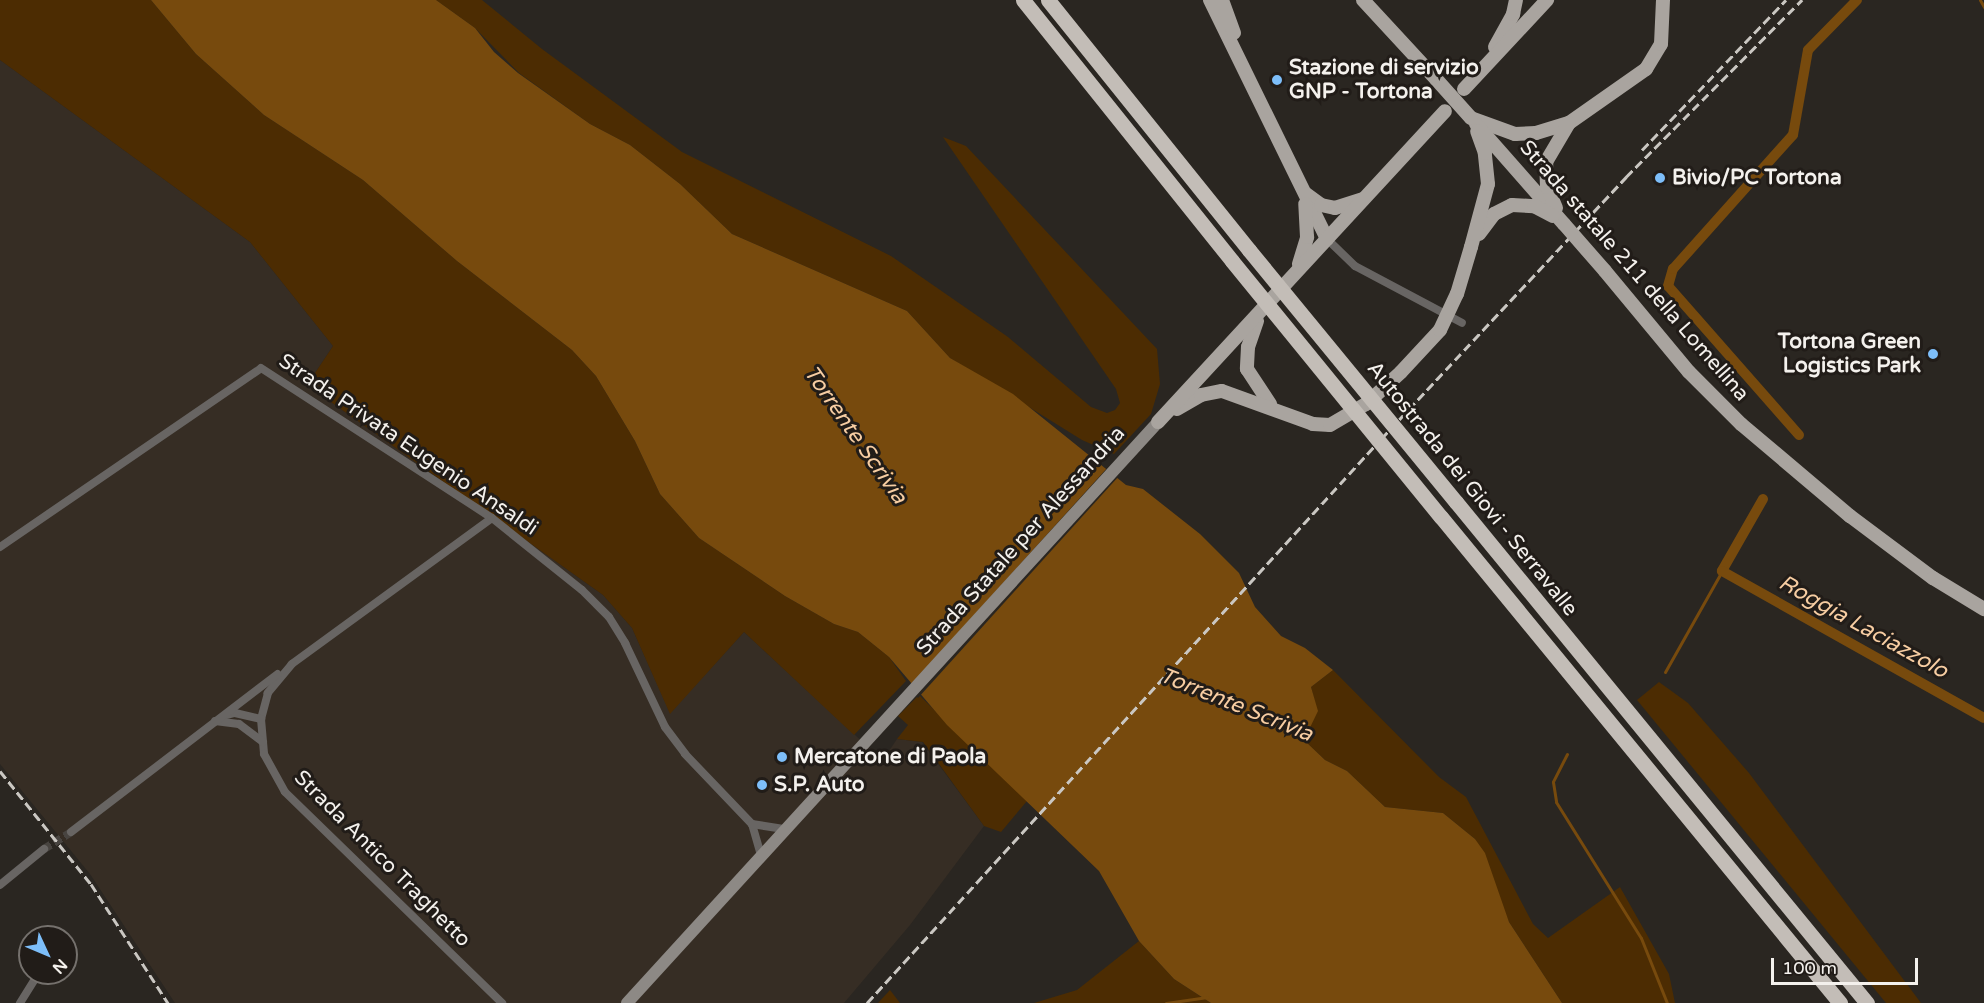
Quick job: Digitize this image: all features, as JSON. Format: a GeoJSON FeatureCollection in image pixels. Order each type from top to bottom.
{"type":"FeatureCollection","features":[{"type":"Feature","properties":{"kind":"highway","name":"Autostrada dei Giovi - Serravalle"},"geometry":{"type":"LineString","coordinates":[[1023,0],[1232,261],[1840,1003]]}},
{"type":"Feature","properties":{"kind":"highway","name":"Autostrada dei Giovi - Serravalle"},"geometry":{"type":"LineString","coordinates":[[1048,0],[1249,250],[1867,1003]]}},
{"type":"Feature","properties":{"kind":"main road"},"geometry":{"type":"LineString","coordinates":[[1210,0],[1239,55],[1327,239]]}},
{"type":"Feature","properties":{"kind":"main road"},"geometry":{"type":"LineString","coordinates":[[1222,0],[1239,55]]}},
{"type":"Feature","properties":{"kind":"main road","name":"Strada statale 211 della Lomellina"},"geometry":{"type":"LineString","coordinates":[[1363,0],[1564,224],[1689,372],[1741,424],[1850,516],[1933,578],[1984,609]]}},
{"type":"Feature","properties":{"kind":"main road"},"geometry":{"type":"LineString","coordinates":[[1369,0],[1386,26]]}},
{"type":"Feature","properties":{"kind":"main road"},"geometry":{"type":"LineString","coordinates":[[1478,74],[1504,34],[1516,0]]}},
{"type":"Feature","properties":{"kind":"main road"},"geometry":{"type":"LineString","coordinates":[[1464,89],[1549,0]]}},
{"type":"Feature","properties":{"kind":"main road"},"geometry":{"type":"LineString","coordinates":[[1658,0],[1665,17]]}},
{"type":"Feature","properties":{"kind":"main road"},"geometry":{"type":"LineString","coordinates":[[1471,118],[1515,134],[1536,133],[1569,123],[1646,69],[1661,44],[1665,17],[1663,0]]}},
{"type":"Feature","properties":{"kind":"main road","name":"Strada Statale per Alessandria"},"geometry":{"type":"LineString","coordinates":[[628,1002],[784,829],[1445,111]]}},
{"type":"Feature","properties":{"kind":"main road"},"geometry":{"type":"LineString","coordinates":[[1158,422],[1189,401],[1211,392],[1236,393],[1313,424],[1330,425],[1366,404],[1401,372],[1426,347],[1449,313],[1486,193],[1488,169],[1471,118]]}},
{"type":"Feature","properties":{"kind":"main road"},"geometry":{"type":"LineString","coordinates":[[1564,224],[1545,174],[1549,151],[1569,123]]}},
{"type":"Feature","properties":{"kind":"main road"},"geometry":{"type":"LineString","coordinates":[[1302,190],[1321,205],[1335,208],[1368,195]]}},
{"type":"Feature","properties":{"kind":"main road"},"geometry":{"type":"LineString","coordinates":[[1296,272],[1307,237],[1302,190]]}},
{"type":"Feature","properties":{"kind":"main road"},"geometry":{"type":"LineString","coordinates":[[1471,247],[1494,214],[1512,205],[1534,206],[1564,224]]}},
{"type":"Feature","properties":{"kind":"main road"},"geometry":{"type":"LineString","coordinates":[[1261,312],[1248,347],[1247,369],[1271,406]]}},
{"type":"Feature","properties":{"kind":"street"},"geometry":{"type":"LineString","coordinates":[[1327,239],[1354,266],[1462,323]]}},
{"type":"Feature","properties":{"kind":"street","name":"Strada Privata Eugenio Ansaldi"},"geometry":{"type":"LineString","coordinates":[[0,547],[261,368],[492,518],[582,590],[609,617],[665,727],[685,754],[752,824],[761,855]]}},
{"type":"Feature","properties":{"kind":"street","name":"Strada Antico Traghetto"},"geometry":{"type":"LineString","coordinates":[[71,832],[215,721],[492,518]]}},
{"type":"Feature","properties":{"kind":"street","name":"Strada Antico Traghetto"},"geometry":{"type":"LineString","coordinates":[[292,664],[268,693],[261,719],[263,742],[273,773],[298,807],[502,1003]]}},
{"type":"Feature","properties":{"kind":"street"},"geometry":{"type":"LineString","coordinates":[[215,721],[235,713],[261,719]]}},
{"type":"Feature","properties":{"kind":"street"},"geometry":{"type":"LineString","coordinates":[[215,721],[239,724],[263,742]]}},
{"type":"Feature","properties":{"kind":"street"},"geometry":{"type":"LineString","coordinates":[[752,824],[784,829]]}},
{"type":"Feature","properties":{"kind":"street"},"geometry":{"type":"LineString","coordinates":[[0,885],[44,849]]}},
{"type":"Feature","properties":{"kind":"street"},"geometry":{"type":"LineString","coordinates":[[20,1003],[31,985]]}},
{"type":"Feature","properties":{"kind":"shaded area"},"geometry":{"type":"Polygon","coordinates":[[[0,0],[151,0],[196,54],[264,115],[363,180],[457,261],[572,350],[596,376],[635,441],[660,494],[699,538],[785,596],[834,624],[858,632],[889,657],[906,681],[854,735],[744,632],[670,714],[632,628],[603,595],[307,385],[333,346],[250,242],[0,60],[0,0]]]}},
{"type":"Feature","properties":{"kind":"shaded area"},"geometry":{"type":"Polygon","coordinates":[[[436,0],[482,0],[542,49],[682,152],[891,256],[1008,337],[1091,407],[1107,413],[1115,410],[1120,403],[1116,389],[943,137],[966,146],[1157,349],[1160,384],[1151,414],[1114,454],[1082,440],[950,358],[907,311],[732,234],[680,184],[630,145],[590,124],[519,73],[475,28],[436,0]]]}},
{"type":"Feature","properties":{"kind":"shaded area"},"geometry":{"type":"Polygon","coordinates":[[[0,60],[250,242],[333,346],[307,385],[603,595],[632,628],[670,713],[744,632],[868,747],[885,757],[897,739],[922,742],[984,826],[910,925],[844,1003],[175,1003],[90,874],[0,764],[0,60]]]}},
{"type":"Feature","properties":{"kind":"shaded area"},"geometry":{"type":"Polygon","coordinates":[[[1333,670],[1439,777],[1466,797],[1533,924],[1548,938],[1620,887],[1669,974],[1675,1003],[1562,1003],[1509,922],[1475,839],[1443,813],[1385,807],[1347,771],[1325,760],[1304,740],[1317,711],[1311,687],[1333,670]]]}},
{"type":"Feature","properties":{"kind":"shaded area"},"geometry":{"type":"Polygon","coordinates":[[[1659,682],[1688,703],[1749,773],[1921,1003],[1886,1003],[1637,700],[1659,682]]]}},
{"type":"Feature","properties":{"kind":"shaded area"},"geometry":{"type":"Polygon","coordinates":[[[919,695],[1027,801],[1001,832],[984,826],[923,742],[897,739],[908,725],[898,716],[919,695]]]}},
{"type":"Feature","properties":{"kind":"shaded area"},"geometry":{"type":"Polygon","coordinates":[[[1139,941],[1174,979],[1211,1003],[1034,1003],[1077,990],[1139,941]]]}},
{"type":"Feature","properties":{"kind":"shaded area"},"geometry":{"type":"Polygon","coordinates":[[[890,990],[900,1003],[878,1003],[890,990]]]}},
{"type":"Feature","properties":{"kind":"water","name":"Torrente Scrivia"},"geometry":{"type":"Polygon","coordinates":[[[151,0],[436,0],[475,28],[494,52],[518,73],[590,124],[630,145],[680,184],[732,234],[907,311],[950,358],[1013,394],[1126,485],[1143,489],[1200,534],[1239,573],[1255,607],[1281,636],[1305,648],[1333,670],[1311,687],[1318,711],[1304,740],[1325,760],[1347,771],[1385,807],[1443,813],[1475,839],[1485,853],[1509,922],[1562,1003],[1211,1003],[1174,979],[1139,941],[1099,871],[947,725],[889,657],[858,632],[834,624],[785,596],[699,538],[660,494],[635,441],[596,376],[572,350],[457,261],[363,180],[264,115],[196,54],[151,0]]]}},
{"type":"Feature","properties":{"kind":"pier"},"geometry":{"type":"Polygon","coordinates":[[[1108,467],[1119,476],[918,698],[908,688],[1108,467]]]}},
{"type":"Feature","properties":{"kind":"waterway","name":"Roggia Laciazzolo"},"geometry":{"type":"LineString","coordinates":[[1799,435],[1668,286],[1673,269],[1793,135],[1808,50],[1857,0]]}},
{"type":"Feature","properties":{"kind":"waterway"},"geometry":{"type":"LineString","coordinates":[[1980,0],[1984,7]]}},
{"type":"Feature","properties":{"kind":"waterway","name":"Roggia Laciazzolo"},"geometry":{"type":"LineString","coordinates":[[1763,499],[1722,571],[1984,718]]}},
{"type":"Feature","properties":{"kind":"waterway"},"geometry":{"type":"LineString","coordinates":[[1665,672],[1722,571]]}},
{"type":"Feature","properties":{"kind":"waterway"},"geometry":{"type":"LineString","coordinates":[[1567,754],[1553,782],[1556,802],[1641,938],[1667,1003]]}},
{"type":"Feature","properties":{"kind":"waterway"},"geometry":{"type":"LineString","coordinates":[[1166,1003],[1208,997]]}},
{"type":"Feature","properties":{"kind":"tunnel"},"geometry":{"type":"LineString","coordinates":[[44,849],[71,832]]}},
{"type":"Feature","properties":{"kind":"railway"},"geometry":{"type":"LineString","coordinates":[[1642,150],[1786,0]]}},
{"type":"Feature","properties":{"kind":"railway"},"geometry":{"type":"LineString","coordinates":[[867,1003],[1381,439],[1626,177],[1802,0]]}},
{"type":"Feature","properties":{"kind":"railway"},"geometry":{"type":"LineString","coordinates":[[0,771],[91,884],[168,1003]]}},
{"type":"Feature","properties":{"kind":"place","name":"Stazione di servizio GNP - Tortona"},"geometry":{"type":"Point","coordinates":[1277,80]}},
{"type":"Feature","properties":{"kind":"place","name":"Bivio/PC Tortona"},"geometry":{"type":"Point","coordinates":[1660,178]}},
{"type":"Feature","properties":{"kind":"place","name":"Tortona Green Logistics Park"},"geometry":{"type":"Point","coordinates":[1933,354]}},
{"type":"Feature","properties":{"kind":"place","name":"Mercatone di Paola"},"geometry":{"type":"Point","coordinates":[782,757]}},
{"type":"Feature","properties":{"kind":"place","name":"S.P. Auto"},"geometry":{"type":"Point","coordinates":[762,785]}}]}
